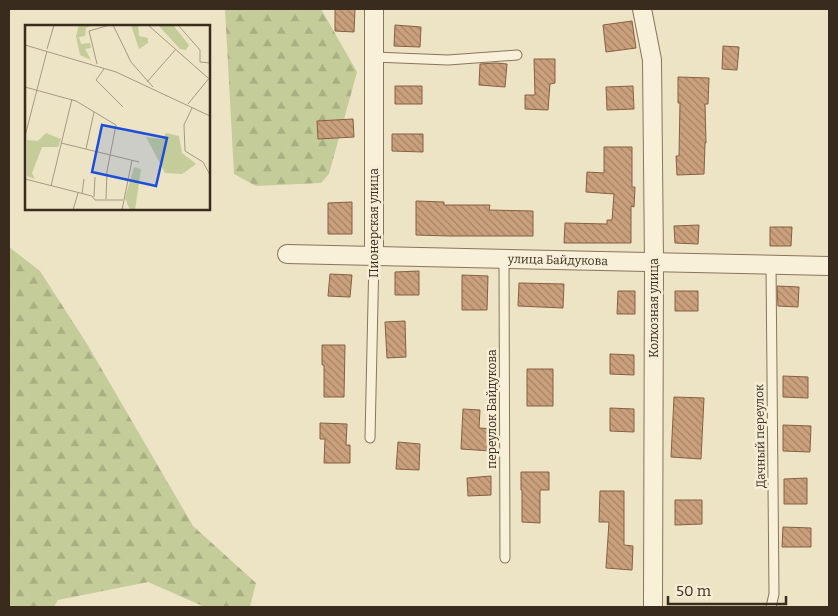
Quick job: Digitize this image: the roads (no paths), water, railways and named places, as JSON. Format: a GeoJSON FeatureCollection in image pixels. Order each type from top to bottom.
{"type":"FeatureCollection","features":[{"type":"Feature","properties":{"kind":"street","name":"Пионерская улица"},"geometry":{"type":"LineString","coordinates":[[374,9],[374,256]]}},
{"type":"Feature","properties":{"kind":"street","name":"Колхозная улица"},"geometry":{"type":"LineString","coordinates":[[642,9],[652,60],[654,261],[653,607]]}},
{"type":"Feature","properties":{"kind":"street","name":"улица Байдукова"},"geometry":{"type":"LineString","coordinates":[[287,254],[829,266]]}},
{"type":"Feature","properties":{"kind":"lane"},"geometry":{"type":"LineString","coordinates":[[374,57],[448,60],[517,55]]}},
{"type":"Feature","properties":{"kind":"lane","name":"Пионерская улица"},"geometry":{"type":"LineString","coordinates":[[370,438],[374,256]]}},
{"type":"Feature","properties":{"kind":"lane","name":"переулок Байдукова"},"geometry":{"type":"LineString","coordinates":[[504,259],[505,558]]}},
{"type":"Feature","properties":{"kind":"lane","name":"Дачный переулок"},"geometry":{"type":"LineString","coordinates":[[771,265],[774,594],[771,607]]}}]}
